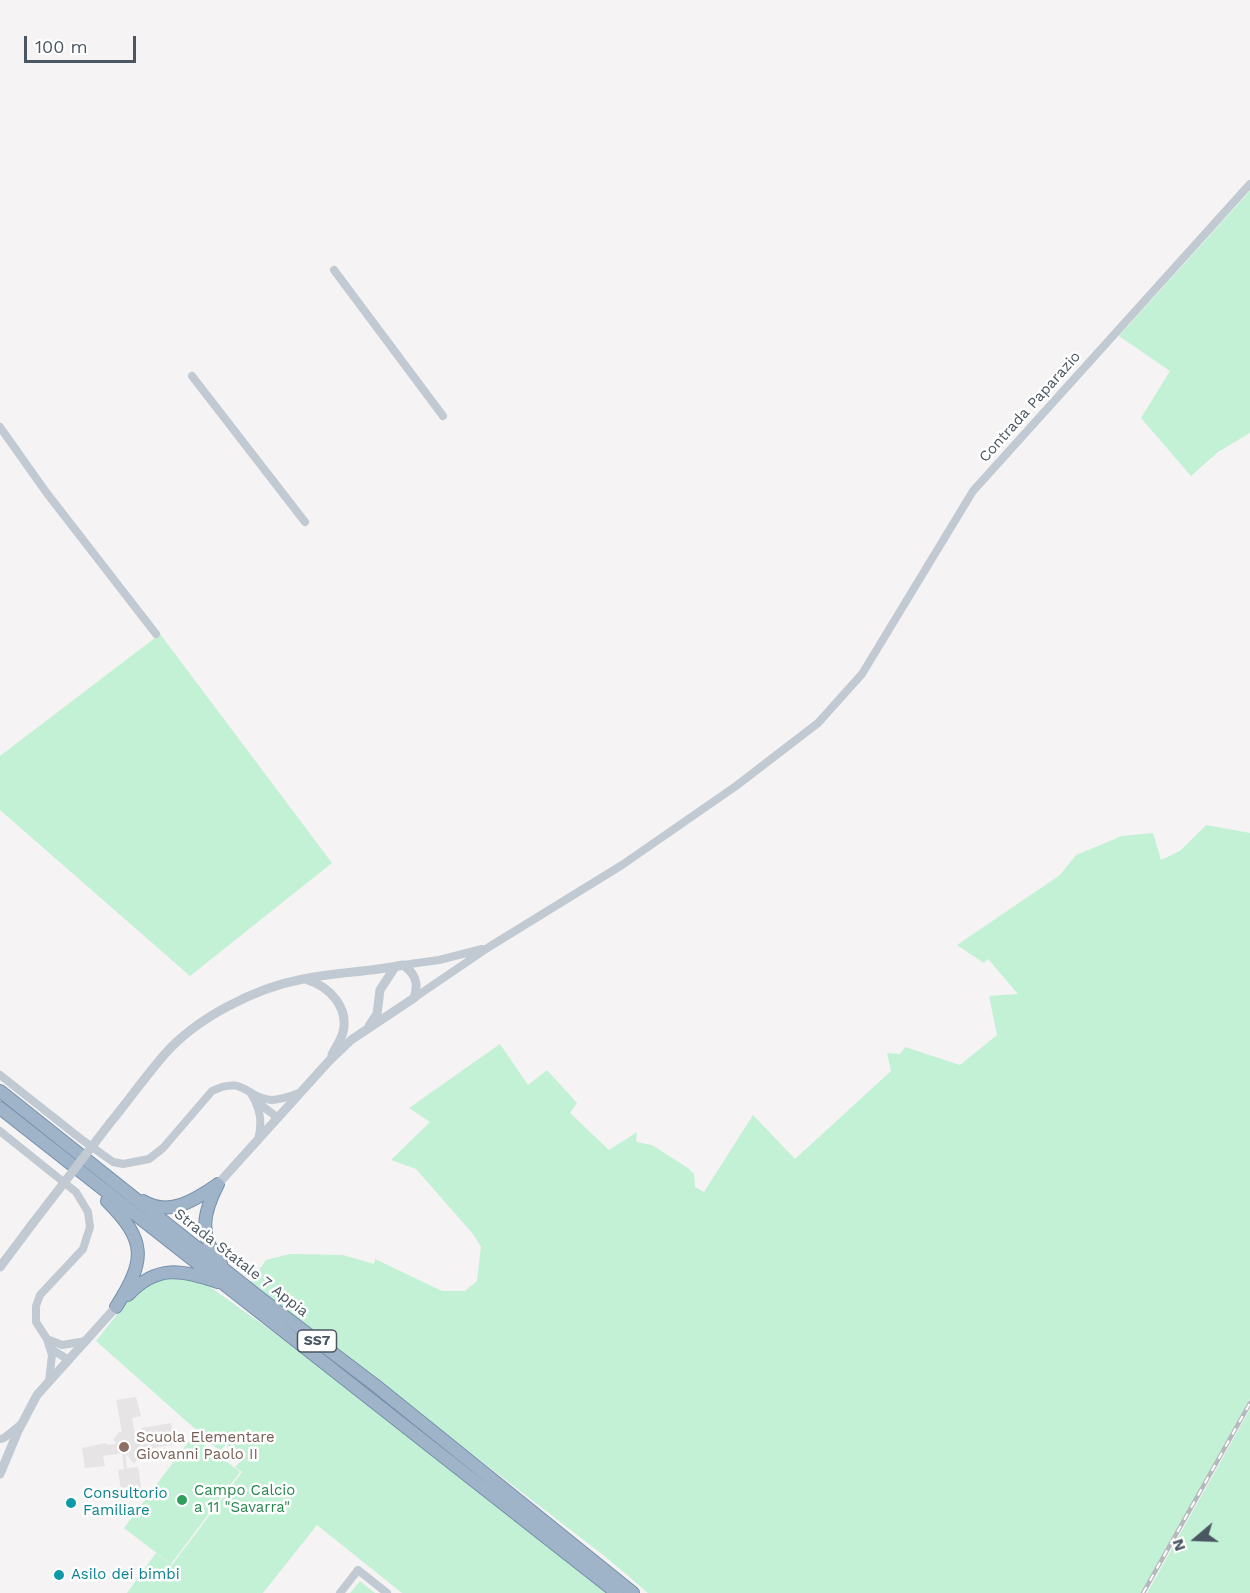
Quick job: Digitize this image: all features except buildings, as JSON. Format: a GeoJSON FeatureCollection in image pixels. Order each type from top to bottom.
{"type":"FeatureCollection","features":[{"type":"Feature","properties":{"kind":"highway","name":"Strada Statale 7 Appia"},"geometry":{"type":"LineString","coordinates":[[0,1092],[255,1294],[375,1385],[633,1593]]}},
{"type":"Feature","properties":{"kind":"highway","name":"Strada Statale 7 Appia"},"geometry":{"type":"LineString","coordinates":[[0,1108],[617,1593]]}},
{"type":"Feature","properties":{"kind":"highway"},"geometry":{"type":"LineString","coordinates":[[85,1175],[124,1218],[136,1242],[139,1256],[137,1270],[116,1307]]}},
{"type":"Feature","properties":{"kind":"highway"},"geometry":{"type":"LineString","coordinates":[[111,1180],[149,1205],[164,1208],[181,1205],[198,1198],[218,1184]]}},
{"type":"Feature","properties":{"kind":"highway"},"geometry":{"type":"LineString","coordinates":[[218,1184],[205,1215],[207,1241],[221,1263],[255,1294]]}},
{"type":"Feature","properties":{"kind":"highway"},"geometry":{"type":"LineString","coordinates":[[116,1307],[145,1280],[173,1271],[189,1272],[226,1284]]}},
{"type":"Feature","properties":{"kind":"street","name":"Contrada Paparazio"},"geometry":{"type":"LineString","coordinates":[[489,947],[622,865],[736,786],[818,723],[862,674],[973,491],[1250,184]]}},
{"type":"Feature","properties":{"kind":"street"},"geometry":{"type":"LineString","coordinates":[[334,270],[443,416]]}},
{"type":"Feature","properties":{"kind":"street"},"geometry":{"type":"LineString","coordinates":[[192,376],[305,522]]}},
{"type":"Feature","properties":{"kind":"street"},"geometry":{"type":"LineString","coordinates":[[0,426],[46,492],[156,634]]}},
{"type":"Feature","properties":{"kind":"street"},"geometry":{"type":"LineString","coordinates":[[0,1267],[165,1053],[200,1022],[270,988],[303,978],[439,960],[489,947]]}},
{"type":"Feature","properties":{"kind":"street"},"geometry":{"type":"LineString","coordinates":[[218,1184],[299,1093],[351,1040],[489,947]]}},
{"type":"Feature","properties":{"kind":"street"},"geometry":{"type":"LineString","coordinates":[[399,966],[410,969],[417,983],[414,998]]}},
{"type":"Feature","properties":{"kind":"street"},"geometry":{"type":"LineString","coordinates":[[368,1028],[377,1014],[380,990],[399,966]]}},
{"type":"Feature","properties":{"kind":"street"},"geometry":{"type":"LineString","coordinates":[[303,978],[318,983],[328,990],[338,1002],[343,1017],[343,1032],[329,1061]]}},
{"type":"Feature","properties":{"kind":"street"},"geometry":{"type":"LineString","coordinates":[[0,1075],[81,1138],[113,1161],[123,1164],[149,1160],[163,1148],[212,1090],[229,1085],[239,1085],[250,1090],[278,1118]]}},
{"type":"Feature","properties":{"kind":"street"},"geometry":{"type":"LineString","coordinates":[[260,1099],[272,1100],[299,1093]]}},
{"type":"Feature","properties":{"kind":"street"},"geometry":{"type":"LineString","coordinates":[[258,1140],[261,1127],[260,1099]]}},
{"type":"Feature","properties":{"kind":"street"},"geometry":{"type":"LineString","coordinates":[[0,1131],[76,1192],[88,1212],[90,1227],[83,1249],[40,1295],[36,1306],[36,1323],[46,1339],[54,1346],[65,1350],[69,1360]]}},
{"type":"Feature","properties":{"kind":"street"},"geometry":{"type":"LineString","coordinates":[[0,1474],[37,1395],[116,1307]]}},
{"type":"Feature","properties":{"kind":"street"},"geometry":{"type":"LineString","coordinates":[[54,1346],[87,1341]]}},
{"type":"Feature","properties":{"kind":"street"},"geometry":{"type":"LineString","coordinates":[[49,1381],[54,1346]]}},
{"type":"Feature","properties":{"kind":"street"},"geometry":{"type":"LineString","coordinates":[[0,1440],[23,1422]]}},
{"type":"Feature","properties":{"kind":"street"},"geometry":{"type":"LineString","coordinates":[[0,1459],[10,1452]]}},
{"type":"Feature","properties":{"kind":"street"},"geometry":{"type":"LineString","coordinates":[[340,1593],[358,1570],[387,1593]]}},
{"type":"Feature","properties":{"kind":"shaded area","name":"Scuola Elementare Giovanni Paolo II"},"geometry":{"type":"Polygon","coordinates":[[[136,1397],[141,1416],[132,1418],[135,1435],[142,1434],[141,1428],[171,1423],[175,1444],[144,1450],[134,1464],[125,1453],[127,1468],[138,1467],[142,1493],[122,1496],[118,1470],[124,1469],[122,1453],[103,1456],[105,1466],[85,1468],[82,1448],[106,1443],[107,1445],[115,1444],[113,1440],[119,1432],[122,1432],[116,1400],[136,1397]]]}},
{"type":"Feature","properties":{"kind":"green space"},"geometry":{"type":"Polygon","coordinates":[[[1250,191],[1250,433],[1218,452],[1191,476],[1141,418],[1170,371],[1119,336],[1250,191]]]}},
{"type":"Feature","properties":{"kind":"green space"},"geometry":{"type":"Polygon","coordinates":[[[160,634],[332,863],[190,976],[0,810],[0,756],[160,634]]]}},
{"type":"Feature","properties":{"kind":"green space"},"geometry":{"type":"Polygon","coordinates":[[[1206,825],[1250,833],[1250,1399],[1141,1593],[648,1593],[607,1558],[250,1283],[266,1260],[290,1254],[343,1255],[374,1264],[375,1259],[442,1291],[465,1291],[477,1281],[481,1247],[473,1234],[416,1169],[391,1160],[430,1122],[409,1108],[500,1044],[528,1085],[547,1070],[577,1103],[570,1113],[609,1150],[637,1132],[636,1142],[652,1145],[688,1168],[694,1174],[695,1187],[704,1192],[753,1115],[795,1159],[891,1071],[887,1053],[900,1054],[905,1047],[960,1065],[997,1035],[989,996],[1018,994],[988,959],[984,963],[957,945],[1060,875],[1076,855],[1122,836],[1153,833],[1161,860],[1180,851],[1206,825]]]}},
{"type":"Feature","properties":{"kind":"green space"},"geometry":{"type":"Polygon","coordinates":[[[170,1274],[199,1279],[339,1379],[608,1593],[402,1593],[317,1525],[263,1593],[127,1593],[156,1553],[172,1565],[242,1472],[235,1467],[243,1459],[226,1444],[220,1451],[96,1341],[139,1287],[170,1274]]]}},
{"type":"Feature","properties":{"kind":"green space"},"geometry":{"type":"Polygon","coordinates":[[[1250,1409],[1250,1593],[1147,1593],[1250,1409]]]}},
{"type":"Feature","properties":{"kind":"green space","name":"Campo Calcio a 11 \"Savarra\""},"geometry":{"type":"Polygon","coordinates":[[[193,1436],[240,1472],[171,1564],[124,1528],[193,1436]]]}},
{"type":"Feature","properties":{"kind":"green space"},"geometry":{"type":"Polygon","coordinates":[[[360,1581],[375,1593],[350,1593],[360,1581]]]}},
{"type":"Feature","properties":{"kind":"railway"},"geometry":{"type":"LineString","coordinates":[[1143,1593],[1250,1403]]}},
{"type":"Feature","properties":{"kind":"place","name":"Scuola Elementare Giovanni Paolo II"},"geometry":{"type":"Point","coordinates":[124,1447]}},
{"type":"Feature","properties":{"kind":"place","name":"Campo Calcio a 11 \"Savarra\""},"geometry":{"type":"Point","coordinates":[182,1500]}},
{"type":"Feature","properties":{"kind":"place","name":"Consultorio Familiare"},"geometry":{"type":"Point","coordinates":[71,1503]}},
{"type":"Feature","properties":{"kind":"place","name":"Asilo dei bimbi"},"geometry":{"type":"Point","coordinates":[59,1575]}}]}
